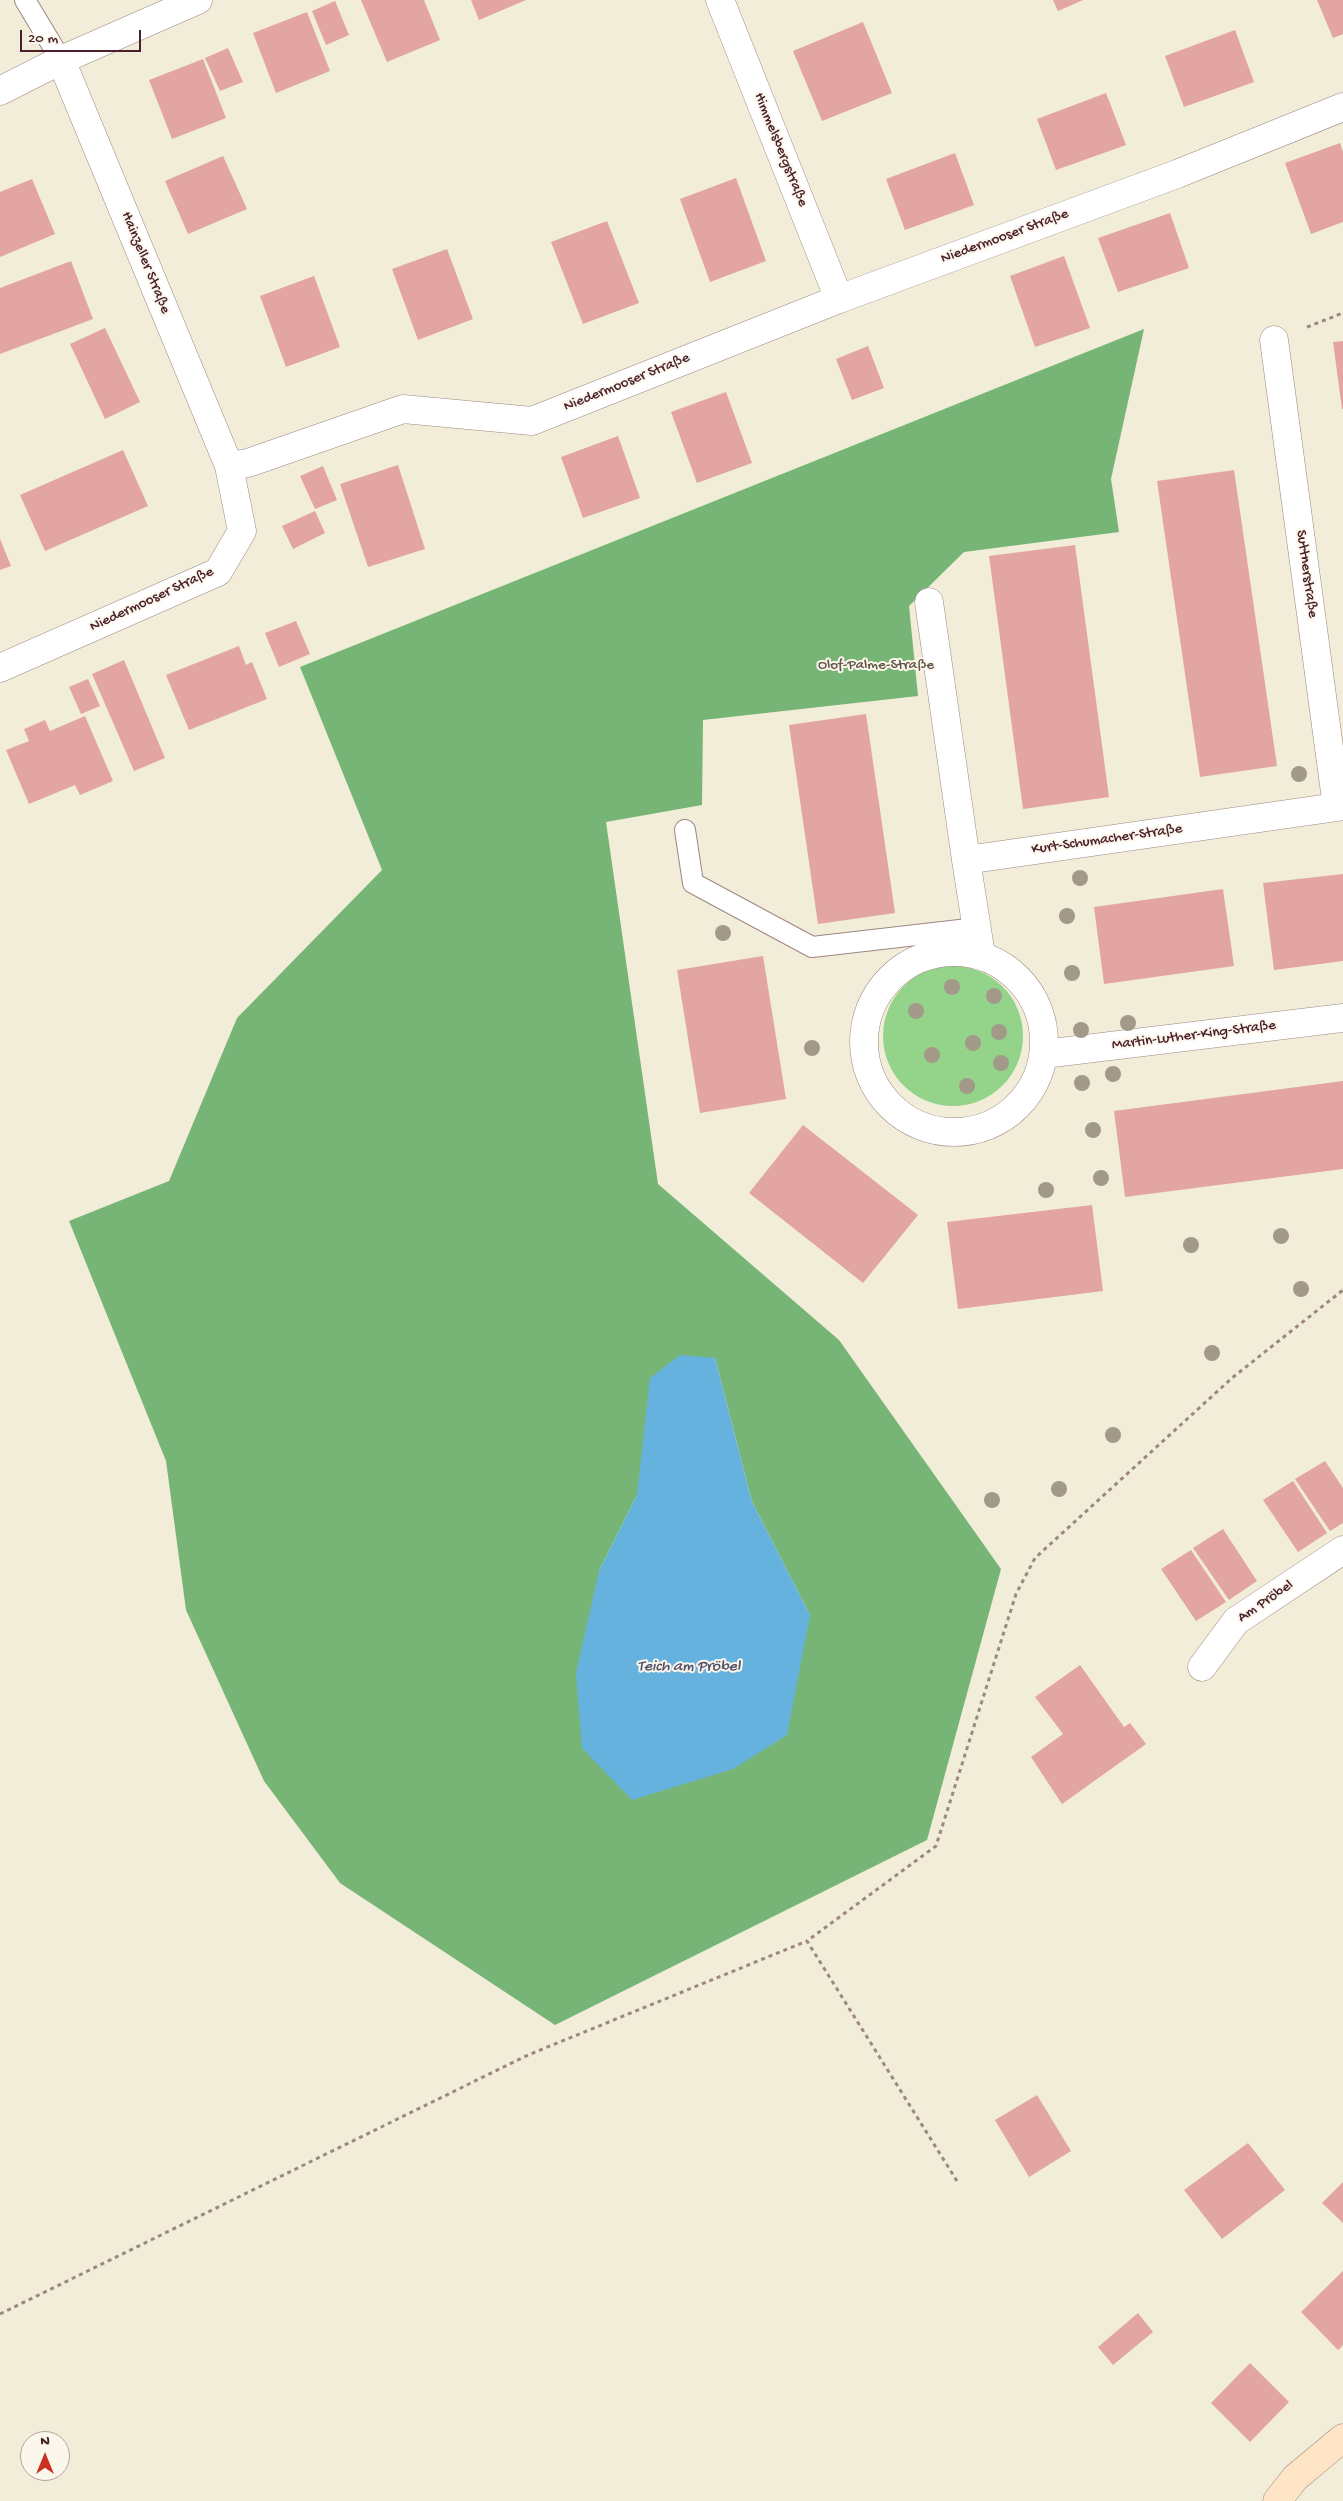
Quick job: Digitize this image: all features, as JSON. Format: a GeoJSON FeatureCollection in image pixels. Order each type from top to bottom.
{"type":"FeatureCollection","features":[{"type":"Feature","properties":{"kind":"street"},"geometry":{"type":"LineString","coordinates":[[0,91],[61,60],[198,0]]}},
{"type":"Feature","properties":{"kind":"street","name":"Himmelsbergstraße"},"geometry":{"type":"LineString","coordinates":[[720,0],[839,299]]}},
{"type":"Feature","properties":{"kind":"street","name":"Hainzeller Straße"},"geometry":{"type":"LineString","coordinates":[[61,60],[229,466]]}},
{"type":"Feature","properties":{"kind":"street","name":"Niedermooser Straße"},"geometry":{"type":"LineString","coordinates":[[0,668],[218,572],[242,532],[229,466],[248,463],[403,409],[532,421],[839,299],[1177,174],[1343,107]]}},
{"type":"Feature","properties":{"kind":"street","name":"Suttnerstraße"},"geometry":{"type":"LineString","coordinates":[[1274,340],[1340,806]]}},
{"type":"Feature","properties":{"kind":"street"},"geometry":{"type":"LineString","coordinates":[[929,602],[979,942],[1023,982],[1037,1004],[1044,1028],[1044,1054],[1035,1083],[1017,1107],[992,1124],[963,1132],[932,1130],[905,1118],[882,1097],[868,1070],[863,1041],[868,1011],[883,984],[903,966],[927,955],[954,951],[979,942]]}},
{"type":"Feature","properties":{"kind":"street","name":"Kurt-Schumacher-Straße"},"geometry":{"type":"LineString","coordinates":[[966,860],[1340,806]]}},
{"type":"Feature","properties":{"kind":"street","name":"Martin-Luther-King-Straße"},"geometry":{"type":"LineString","coordinates":[[1044,1054],[1343,1018]]}},
{"type":"Feature","properties":{"kind":"street","name":"Am Pröbel"},"geometry":{"type":"LineString","coordinates":[[1202,1667],[1236,1621],[1343,1550]]}},
{"type":"Feature","properties":{"kind":"street"},"geometry":{"type":"LineString","coordinates":[[1277,2501],[1295,2478],[1343,2438]]}},
{"type":"Feature","properties":{"kind":"lane"},"geometry":{"type":"LineString","coordinates":[[25,0],[61,60]]}},
{"type":"Feature","properties":{"kind":"lane"},"geometry":{"type":"LineString","coordinates":[[685,830],[693,883],[812,947],[979,942]]}},
{"type":"Feature","properties":{"kind":"path"},"geometry":{"type":"LineString","coordinates":[[0,2314],[528,2055],[807,1941],[936,1846],[1016,1594],[1035,1558],[1232,1378],[1343,1290]]}},
{"type":"Feature","properties":{"kind":"path"},"geometry":{"type":"LineString","coordinates":[[807,1941],[957,2181]]}},
{"type":"Feature","properties":{"kind":"green space","name":"Olof-Palme-Straße"},"geometry":{"type":"Polygon","coordinates":[[[1144,329],[1111,479],[1119,532],[964,552],[909,606],[918,696],[703,720],[702,805],[606,822],[658,1184],[839,1340],[1001,1569],[927,1840],[555,2025],[340,1883],[264,1781],[186,1610],[166,1461],[69,1221],[169,1181],[237,1018],[382,870],[300,667],[1144,329]],[[715,1358],[637,1495],[599,1571],[810,1615],[752,1502],[715,1358]]]}},
{"type":"Feature","properties":{"kind":"green space"},"geometry":{"type":"Polygon","coordinates":[[[953,966],[967,967],[980,971],[1003,986],[1018,1009],[1022,1022],[1022,1050],[1018,1063],[1003,1086],[980,1101],[967,1105],[953,1106],[939,1105],[926,1101],[903,1086],[888,1063],[884,1050],[883,1036],[884,1022],[888,1009],[903,986],[926,971],[939,967],[953,966]]]}},
{"type":"Feature","properties":{"kind":"water","name":"Teich am Pröbel"},"geometry":{"type":"Polygon","coordinates":[[[680,1355],[715,1358],[752,1502],[810,1615],[787,1735],[733,1769],[632,1800],[582,1748],[576,1673],[599,1571],[637,1495],[650,1378],[680,1355]]]}},
{"type":"Feature","properties":{"kind":"building"},"geometry":{"type":"Polygon","coordinates":[[[361,0],[424,0],[440,40],[387,62],[361,0]]]}},
{"type":"Feature","properties":{"kind":"building"},"geometry":{"type":"Polygon","coordinates":[[[471,0],[526,0],[479,20],[471,0]]]}},
{"type":"Feature","properties":{"kind":"building"},"geometry":{"type":"Polygon","coordinates":[[[1053,0],[1083,0],[1058,11],[1053,0]]]}},
{"type":"Feature","properties":{"kind":"building"},"geometry":{"type":"Polygon","coordinates":[[[1317,0],[1343,0],[1343,34],[1333,38],[1317,0]]]}},
{"type":"Feature","properties":{"kind":"building"},"geometry":{"type":"Polygon","coordinates":[[[335,1],[349,35],[326,45],[312,11],[335,1]]]}},
{"type":"Feature","properties":{"kind":"building"},"geometry":{"type":"Polygon","coordinates":[[[307,12],[330,71],[276,93],[253,33],[307,12]]]}},
{"type":"Feature","properties":{"kind":"building"},"geometry":{"type":"Polygon","coordinates":[[[863,22],[892,93],[822,121],[793,51],[863,22]]]}},
{"type":"Feature","properties":{"kind":"building"},"geometry":{"type":"Polygon","coordinates":[[[1235,30],[1254,82],[1184,107],[1165,56],[1235,30]]]}},
{"type":"Feature","properties":{"kind":"building"},"geometry":{"type":"Polygon","coordinates":[[[228,48],[243,82],[220,91],[205,58],[228,48]]]}},
{"type":"Feature","properties":{"kind":"building"},"geometry":{"type":"Polygon","coordinates":[[[203,59],[226,118],[172,139],[149,80],[203,59]]]}},
{"type":"Feature","properties":{"kind":"building"},"geometry":{"type":"Polygon","coordinates":[[[1106,93],[1126,145],[1056,170],[1037,119],[1106,93]]]}},
{"type":"Feature","properties":{"kind":"building"},"geometry":{"type":"Polygon","coordinates":[[[1340,143],[1343,152],[1343,222],[1311,234],[1285,163],[1340,143]]]}},
{"type":"Feature","properties":{"kind":"building"},"geometry":{"type":"Polygon","coordinates":[[[955,153],[974,205],[905,230],[886,179],[955,153]]]}},
{"type":"Feature","properties":{"kind":"building"},"geometry":{"type":"Polygon","coordinates":[[[223,156],[247,209],[188,234],[165,181],[223,156]]]}},
{"type":"Feature","properties":{"kind":"building"},"geometry":{"type":"Polygon","coordinates":[[[736,178],[766,261],[710,282],[680,199],[736,178]]]}},
{"type":"Feature","properties":{"kind":"building"},"geometry":{"type":"Polygon","coordinates":[[[32,179],[55,234],[0,257],[0,192],[32,179]]]}},
{"type":"Feature","properties":{"kind":"building"},"geometry":{"type":"Polygon","coordinates":[[[1170,213],[1189,268],[1118,292],[1098,238],[1170,213]]]}},
{"type":"Feature","properties":{"kind":"building"},"geometry":{"type":"Polygon","coordinates":[[[607,221],[639,303],[583,324],[551,242],[607,221]]]}},
{"type":"Feature","properties":{"kind":"building"},"geometry":{"type":"Polygon","coordinates":[[[447,249],[473,319],[418,340],[392,269],[447,249]]]}},
{"type":"Feature","properties":{"kind":"building"},"geometry":{"type":"Polygon","coordinates":[[[1064,256],[1090,328],[1035,347],[1010,276],[1064,256]]]}},
{"type":"Feature","properties":{"kind":"building"},"geometry":{"type":"Polygon","coordinates":[[[71,261],[93,319],[0,354],[0,288],[71,261]]]}},
{"type":"Feature","properties":{"kind":"building"},"geometry":{"type":"Polygon","coordinates":[[[314,276],[340,347],[286,367],[260,296],[314,276]]]}},
{"type":"Feature","properties":{"kind":"building"},"geometry":{"type":"Polygon","coordinates":[[[105,328],[140,402],[105,419],[70,344],[105,328]]]}},
{"type":"Feature","properties":{"kind":"building"},"geometry":{"type":"Polygon","coordinates":[[[1343,341],[1343,409],[1342,409],[1333,342],[1343,341]]]}},
{"type":"Feature","properties":{"kind":"building"},"geometry":{"type":"Polygon","coordinates":[[[868,346],[884,388],[852,400],[836,359],[868,346]]]}},
{"type":"Feature","properties":{"kind":"building"},"geometry":{"type":"Polygon","coordinates":[[[726,392],[752,463],[697,483],[671,412],[726,392]]]}},
{"type":"Feature","properties":{"kind":"building"},"geometry":{"type":"Polygon","coordinates":[[[618,436],[640,498],[583,518],[561,457],[618,436]]]}},
{"type":"Feature","properties":{"kind":"building"},"geometry":{"type":"Polygon","coordinates":[[[123,450],[148,506],[45,551],[20,495],[123,450]]]}},
{"type":"Feature","properties":{"kind":"building"},"geometry":{"type":"Polygon","coordinates":[[[398,465],[425,549],[368,567],[340,484],[398,465]]]}},
{"type":"Feature","properties":{"kind":"building"},"geometry":{"type":"Polygon","coordinates":[[[323,466],[337,500],[315,509],[300,476],[323,466]]]}},
{"type":"Feature","properties":{"kind":"building"},"geometry":{"type":"Polygon","coordinates":[[[1234,470],[1277,766],[1200,777],[1157,481],[1234,470]]]}},
{"type":"Feature","properties":{"kind":"building"},"geometry":{"type":"Polygon","coordinates":[[[315,511],[325,533],[293,549],[282,526],[315,511]]]}},
{"type":"Feature","properties":{"kind":"building"},"geometry":{"type":"Polygon","coordinates":[[[0,539],[11,566],[0,570],[0,539]]]}},
{"type":"Feature","properties":{"kind":"building"},"geometry":{"type":"Polygon","coordinates":[[[1075,545],[1109,797],[1023,809],[989,556],[1075,545]]]}},
{"type":"Feature","properties":{"kind":"building"},"geometry":{"type":"Polygon","coordinates":[[[296,621],[310,654],[279,667],[265,633],[296,621]]]}},
{"type":"Feature","properties":{"kind":"building"},"geometry":{"type":"Polygon","coordinates":[[[239,646],[246,665],[252,662],[267,699],[189,730],[166,675],[239,646]]]}},
{"type":"Feature","properties":{"kind":"building"},"geometry":{"type":"Polygon","coordinates":[[[124,660],[165,758],[134,771],[92,674],[124,660]]]}},
{"type":"Feature","properties":{"kind":"building"},"geometry":{"type":"Polygon","coordinates":[[[88,679],[100,706],[81,714],[69,687],[88,679]]]}},
{"type":"Feature","properties":{"kind":"building"},"geometry":{"type":"Polygon","coordinates":[[[866,714],[895,913],[818,924],[789,725],[866,714]]]}},
{"type":"Feature","properties":{"kind":"building"},"geometry":{"type":"Polygon","coordinates":[[[85,716],[113,781],[80,795],[75,785],[29,804],[6,750],[29,741],[24,729],[45,720],[50,731],[85,716]]]}},
{"type":"Feature","properties":{"kind":"building"},"geometry":{"type":"Polygon","coordinates":[[[1343,874],[1343,961],[1274,970],[1263,883],[1343,874]]]}},
{"type":"Feature","properties":{"kind":"building"},"geometry":{"type":"Polygon","coordinates":[[[1223,889],[1234,966],[1104,984],[1094,907],[1223,889]]]}},
{"type":"Feature","properties":{"kind":"building"},"geometry":{"type":"Polygon","coordinates":[[[763,956],[786,1099],[700,1113],[677,970],[763,956]]]}},
{"type":"Feature","properties":{"kind":"building"},"geometry":{"type":"Polygon","coordinates":[[[1343,1081],[1343,1169],[1125,1197],[1114,1111],[1343,1081]]]}},
{"type":"Feature","properties":{"kind":"building"},"geometry":{"type":"Polygon","coordinates":[[[803,1125],[918,1215],[863,1283],[749,1193],[803,1125]]]}},
{"type":"Feature","properties":{"kind":"building"},"geometry":{"type":"Polygon","coordinates":[[[1092,1205],[1103,1291],[958,1309],[947,1222],[1092,1205]]]}},
{"type":"Feature","properties":{"kind":"building"},"geometry":{"type":"Polygon","coordinates":[[[1325,1461],[1343,1488],[1343,1523],[1330,1531],[1295,1479],[1325,1461]]]}},
{"type":"Feature","properties":{"kind":"building"},"geometry":{"type":"Polygon","coordinates":[[[1293,1481],[1327,1533],[1298,1552],[1263,1500],[1293,1481]]]}},
{"type":"Feature","properties":{"kind":"building"},"geometry":{"type":"Polygon","coordinates":[[[1223,1529],[1257,1581],[1229,1600],[1193,1548],[1223,1529]]]}},
{"type":"Feature","properties":{"kind":"building"},"geometry":{"type":"Polygon","coordinates":[[[1191,1550],[1226,1602],[1196,1621],[1161,1569],[1191,1550]]]}},
{"type":"Feature","properties":{"kind":"building"},"geometry":{"type":"Polygon","coordinates":[[[1080,1665],[1124,1727],[1130,1723],[1146,1744],[1062,1804],[1031,1757],[1063,1734],[1035,1697],[1080,1665]]]}},
{"type":"Feature","properties":{"kind":"building"},"geometry":{"type":"Polygon","coordinates":[[[1037,2095],[1071,2151],[1029,2177],[995,2120],[1037,2095]]]}},
{"type":"Feature","properties":{"kind":"building"},"geometry":{"type":"Polygon","coordinates":[[[1248,2143],[1285,2190],[1222,2239],[1184,2190],[1248,2143]]]}},
{"type":"Feature","properties":{"kind":"building"},"geometry":{"type":"Polygon","coordinates":[[[1343,2182],[1343,2223],[1322,2203],[1343,2182]]]}},
{"type":"Feature","properties":{"kind":"building"},"geometry":{"type":"Polygon","coordinates":[[[1343,2271],[1343,2345],[1338,2350],[1301,2312],[1343,2271]]]}},
{"type":"Feature","properties":{"kind":"building"},"geometry":{"type":"Polygon","coordinates":[[[1138,2313],[1153,2332],[1113,2365],[1098,2347],[1138,2313]]]}},
{"type":"Feature","properties":{"kind":"building"},"geometry":{"type":"Polygon","coordinates":[[[1250,2363],[1289,2402],[1250,2442],[1211,2403],[1250,2363]]]}}]}
